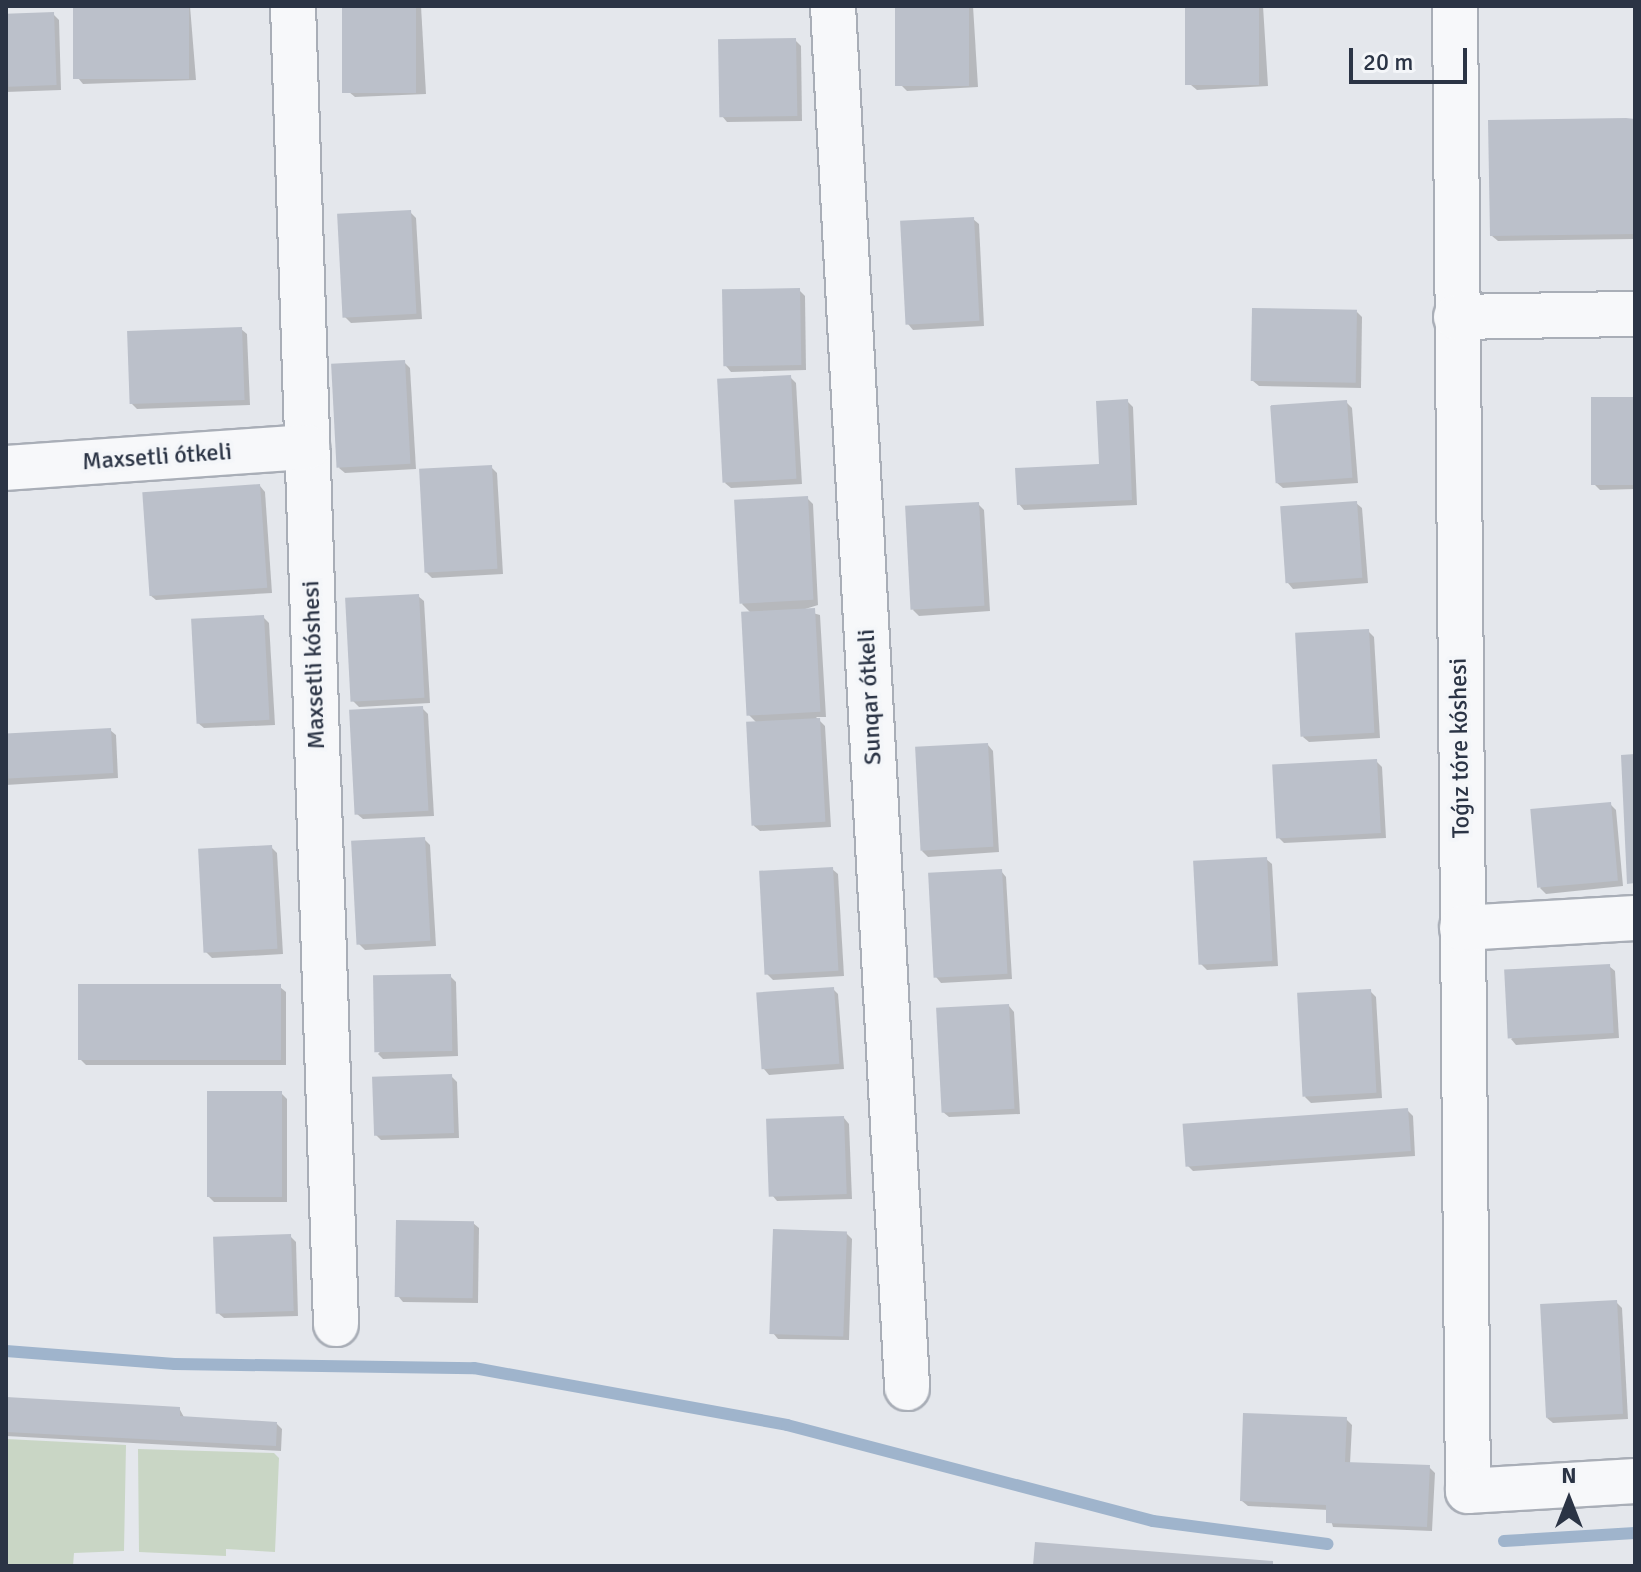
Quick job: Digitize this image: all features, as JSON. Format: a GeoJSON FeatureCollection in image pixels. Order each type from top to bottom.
{"type":"FeatureCollection","features":[{"type":"Feature","properties":{"kind":"street","name":"Maxsetli kóshesi"},"geometry":{"type":"LineString","coordinates":[[293,6],[336,1324]]}},
{"type":"Feature","properties":{"kind":"street","name":"Sunqar ótkeli"},"geometry":{"type":"LineString","coordinates":[[833,6],[907,1388]]}},
{"type":"Feature","properties":{"kind":"street","name":"Toǵız tóre kóshesi"},"geometry":{"type":"LineString","coordinates":[[1455,6],[1468,1491],[1635,1481]]}},
{"type":"Feature","properties":{"kind":"street"},"geometry":{"type":"LineString","coordinates":[[1456,317],[1635,314]]}},
{"type":"Feature","properties":{"kind":"street","name":"Maxsetli ótkeli"},"geometry":{"type":"LineString","coordinates":[[6,468],[307,447]]}},
{"type":"Feature","properties":{"kind":"street"},"geometry":{"type":"LineString","coordinates":[[1462,928],[1635,918]]}},
{"type":"Feature","properties":{"kind":"green space"},"geometry":{"type":"Polygon","coordinates":[[[6,1439],[126,1445],[124,1551],[74,1553],[73,1566],[6,1566],[6,1439]]]}},
{"type":"Feature","properties":{"kind":"green space"},"geometry":{"type":"Polygon","coordinates":[[[138,1449],[274,1453],[279,1458],[275,1552],[226,1549],[226,1556],[139,1552],[138,1449]]]}},
{"type":"Feature","properties":{"kind":"building"},"geometry":{"type":"Polygon","coordinates":[[[73,6],[189,6],[189,79],[73,79],[73,6]]]}},
{"type":"Feature","properties":{"kind":"building"},"geometry":{"type":"Polygon","coordinates":[[[342,6],[416,6],[416,93],[342,93],[342,6]]]}},
{"type":"Feature","properties":{"kind":"building"},"geometry":{"type":"Polygon","coordinates":[[[895,6],[969,6],[969,86],[895,86],[895,6]]]}},
{"type":"Feature","properties":{"kind":"building"},"geometry":{"type":"Polygon","coordinates":[[[1185,6],[1259,6],[1259,85],[1185,85],[1185,6]]]}},
{"type":"Feature","properties":{"kind":"building"},"geometry":{"type":"Polygon","coordinates":[[[54,12],[57,85],[9,87],[6,14],[54,12]]]}},
{"type":"Feature","properties":{"kind":"building"},"geometry":{"type":"Polygon","coordinates":[[[796,38],[797,116],[719,117],[718,39],[796,38]]]}},
{"type":"Feature","properties":{"kind":"building"},"geometry":{"type":"Polygon","coordinates":[[[1635,119],[1635,234],[1490,236],[1488,120],[1635,119]]]}},
{"type":"Feature","properties":{"kind":"building"},"geometry":{"type":"Polygon","coordinates":[[[411,210],[416,314],[343,318],[337,214],[411,210]]]}},
{"type":"Feature","properties":{"kind":"building"},"geometry":{"type":"Polygon","coordinates":[[[974,217],[979,321],[906,325],[900,221],[974,217]]]}},
{"type":"Feature","properties":{"kind":"building"},"geometry":{"type":"Polygon","coordinates":[[[800,288],[801,365],[723,366],[722,289],[800,288]]]}},
{"type":"Feature","properties":{"kind":"building"},"geometry":{"type":"Polygon","coordinates":[[[1252,308],[1357,310],[1356,383],[1251,381],[1252,308]]]}},
{"type":"Feature","properties":{"kind":"building"},"geometry":{"type":"Polygon","coordinates":[[[242,327],[245,400],[130,404],[127,331],[242,327]]]}},
{"type":"Feature","properties":{"kind":"building"},"geometry":{"type":"Polygon","coordinates":[[[405,360],[410,464],[337,468],[331,364],[405,360]]]}},
{"type":"Feature","properties":{"kind":"building"},"geometry":{"type":"Polygon","coordinates":[[[791,375],[796,479],[723,483],[717,379],[791,375]]]}},
{"type":"Feature","properties":{"kind":"building"},"geometry":{"type":"Polygon","coordinates":[[[1591,397],[1635,397],[1635,485],[1591,485],[1591,397]]]}},
{"type":"Feature","properties":{"kind":"building"},"geometry":{"type":"Polygon","coordinates":[[[1128,399],[1132,500],[1017,505],[1015,468],[1099,464],[1096,401],[1128,399]]]}},
{"type":"Feature","properties":{"kind":"building"},"geometry":{"type":"Polygon","coordinates":[[[1347,400],[1352,478],[1276,483],[1270,405],[1347,400]]]}},
{"type":"Feature","properties":{"kind":"building"},"geometry":{"type":"Polygon","coordinates":[[[492,465],[497,569],[425,573],[419,469],[492,465]]]}},
{"type":"Feature","properties":{"kind":"building"},"geometry":{"type":"Polygon","coordinates":[[[260,484],[267,588],[150,596],[142,492],[260,484]]]}},
{"type":"Feature","properties":{"kind":"building"},"geometry":{"type":"Polygon","coordinates":[[[808,496],[813,600],[740,604],[734,500],[808,496]]]}},
{"type":"Feature","properties":{"kind":"building"},"geometry":{"type":"Polygon","coordinates":[[[1357,501],[1362,578],[1286,583],[1280,506],[1357,501]]]}},
{"type":"Feature","properties":{"kind":"building"},"geometry":{"type":"Polygon","coordinates":[[[979,502],[984,606],[911,610],[905,506],[979,502]]]}},
{"type":"Feature","properties":{"kind":"building"},"geometry":{"type":"Polygon","coordinates":[[[419,594],[424,698],[351,702],[345,598],[419,594]]]}},
{"type":"Feature","properties":{"kind":"building"},"geometry":{"type":"Polygon","coordinates":[[[815,608],[820,712],[747,716],[741,612],[815,608]]]}},
{"type":"Feature","properties":{"kind":"building"},"geometry":{"type":"Polygon","coordinates":[[[264,615],[269,720],[197,724],[191,619],[264,615]]]}},
{"type":"Feature","properties":{"kind":"building"},"geometry":{"type":"Polygon","coordinates":[[[1369,629],[1374,733],[1301,737],[1295,633],[1369,629]]]}},
{"type":"Feature","properties":{"kind":"building"},"geometry":{"type":"Polygon","coordinates":[[[423,706],[428,811],[355,815],[349,710],[423,706]]]}},
{"type":"Feature","properties":{"kind":"building"},"geometry":{"type":"Polygon","coordinates":[[[820,718],[825,822],[752,826],[746,722],[820,718]]]}},
{"type":"Feature","properties":{"kind":"building"},"geometry":{"type":"Polygon","coordinates":[[[111,728],[113,773],[8,778],[6,733],[111,728]]]}},
{"type":"Feature","properties":{"kind":"building"},"geometry":{"type":"Polygon","coordinates":[[[988,743],[993,847],[921,851],[915,747],[988,743]]]}},
{"type":"Feature","properties":{"kind":"building"},"geometry":{"type":"Polygon","coordinates":[[[1635,754],[1635,883],[1627,884],[1621,755],[1635,754]]]}},
{"type":"Feature","properties":{"kind":"building"},"geometry":{"type":"Polygon","coordinates":[[[1377,759],[1381,833],[1276,838],[1272,764],[1377,759]]]}},
{"type":"Feature","properties":{"kind":"building"},"geometry":{"type":"Polygon","coordinates":[[[1611,802],[1618,881],[1537,888],[1530,809],[1611,802]]]}},
{"type":"Feature","properties":{"kind":"building"},"geometry":{"type":"Polygon","coordinates":[[[425,837],[430,941],[357,945],[351,841],[425,837]]]}},
{"type":"Feature","properties":{"kind":"building"},"geometry":{"type":"Polygon","coordinates":[[[272,845],[277,949],[204,953],[198,849],[272,845]]]}},
{"type":"Feature","properties":{"kind":"building"},"geometry":{"type":"Polygon","coordinates":[[[1267,857],[1272,961],[1199,965],[1193,861],[1267,857]]]}},
{"type":"Feature","properties":{"kind":"building"},"geometry":{"type":"Polygon","coordinates":[[[833,867],[838,971],[765,975],[759,871],[833,867]]]}},
{"type":"Feature","properties":{"kind":"building"},"geometry":{"type":"Polygon","coordinates":[[[1002,869],[1007,974],[934,978],[928,873],[1002,869]]]}},
{"type":"Feature","properties":{"kind":"building"},"geometry":{"type":"Polygon","coordinates":[[[1610,964],[1614,1033],[1508,1038],[1504,970],[1610,964]]]}},
{"type":"Feature","properties":{"kind":"building"},"geometry":{"type":"Polygon","coordinates":[[[451,974],[452,1051],[374,1052],[373,975],[451,974]]]}},
{"type":"Feature","properties":{"kind":"building"},"geometry":{"type":"Polygon","coordinates":[[[78,984],[281,984],[281,1060],[78,1060],[78,984]]]}},
{"type":"Feature","properties":{"kind":"building"},"geometry":{"type":"Polygon","coordinates":[[[834,987],[839,1064],[762,1069],[756,992],[834,987]]]}},
{"type":"Feature","properties":{"kind":"building"},"geometry":{"type":"Polygon","coordinates":[[[1371,989],[1376,1093],[1303,1097],[1297,993],[1371,989]]]}},
{"type":"Feature","properties":{"kind":"building"},"geometry":{"type":"Polygon","coordinates":[[[1009,1004],[1014,1109],[942,1113],[936,1008],[1009,1004]]]}},
{"type":"Feature","properties":{"kind":"building"},"geometry":{"type":"Polygon","coordinates":[[[452,1074],[454,1133],[374,1136],[372,1077],[452,1074]]]}},
{"type":"Feature","properties":{"kind":"building"},"geometry":{"type":"Polygon","coordinates":[[[207,1091],[282,1091],[282,1197],[207,1197],[207,1091]]]}},
{"type":"Feature","properties":{"kind":"building"},"geometry":{"type":"Polygon","coordinates":[[[1408,1108],[1411,1151],[1186,1167],[1183,1124],[1408,1108]]]}},
{"type":"Feature","properties":{"kind":"building"},"geometry":{"type":"Polygon","coordinates":[[[844,1116],[847,1194],[769,1197],[766,1119],[844,1116]]]}},
{"type":"Feature","properties":{"kind":"building"},"geometry":{"type":"Polygon","coordinates":[[[396,1220],[474,1221],[473,1298],[395,1297],[396,1220]]]}},
{"type":"Feature","properties":{"kind":"building"},"geometry":{"type":"Polygon","coordinates":[[[773,1229],[847,1232],[843,1337],[769,1334],[773,1229]]]}},
{"type":"Feature","properties":{"kind":"building"},"geometry":{"type":"Polygon","coordinates":[[[291,1234],[294,1311],[216,1314],[213,1237],[291,1234]]]}},
{"type":"Feature","properties":{"kind":"building"},"geometry":{"type":"Polygon","coordinates":[[[1617,1300],[1623,1414],[1546,1418],[1540,1304],[1617,1300]]]}},
{"type":"Feature","properties":{"kind":"building"},"geometry":{"type":"Polygon","coordinates":[[[6,1397],[180,1407],[180,1416],[277,1422],[276,1446],[6,1432],[6,1397]]]}},
{"type":"Feature","properties":{"kind":"building"},"geometry":{"type":"Polygon","coordinates":[[[1243,1413],[1347,1417],[1345,1462],[1430,1465],[1427,1527],[1326,1523],[1326,1505],[1240,1501],[1243,1413]]]}},
{"type":"Feature","properties":{"kind":"building"},"geometry":{"type":"Polygon","coordinates":[[[1035,1542],[1273,1561],[1273,1566],[1033,1566],[1035,1542]]]}},
{"type":"Feature","properties":{"kind":"waterway"},"geometry":{"type":"LineString","coordinates":[[6,1351],[175,1364],[474,1368],[787,1425],[1153,1521],[1327,1544]]}},
{"type":"Feature","properties":{"kind":"waterway"},"geometry":{"type":"LineString","coordinates":[[1504,1541],[1635,1533]]}}]}
